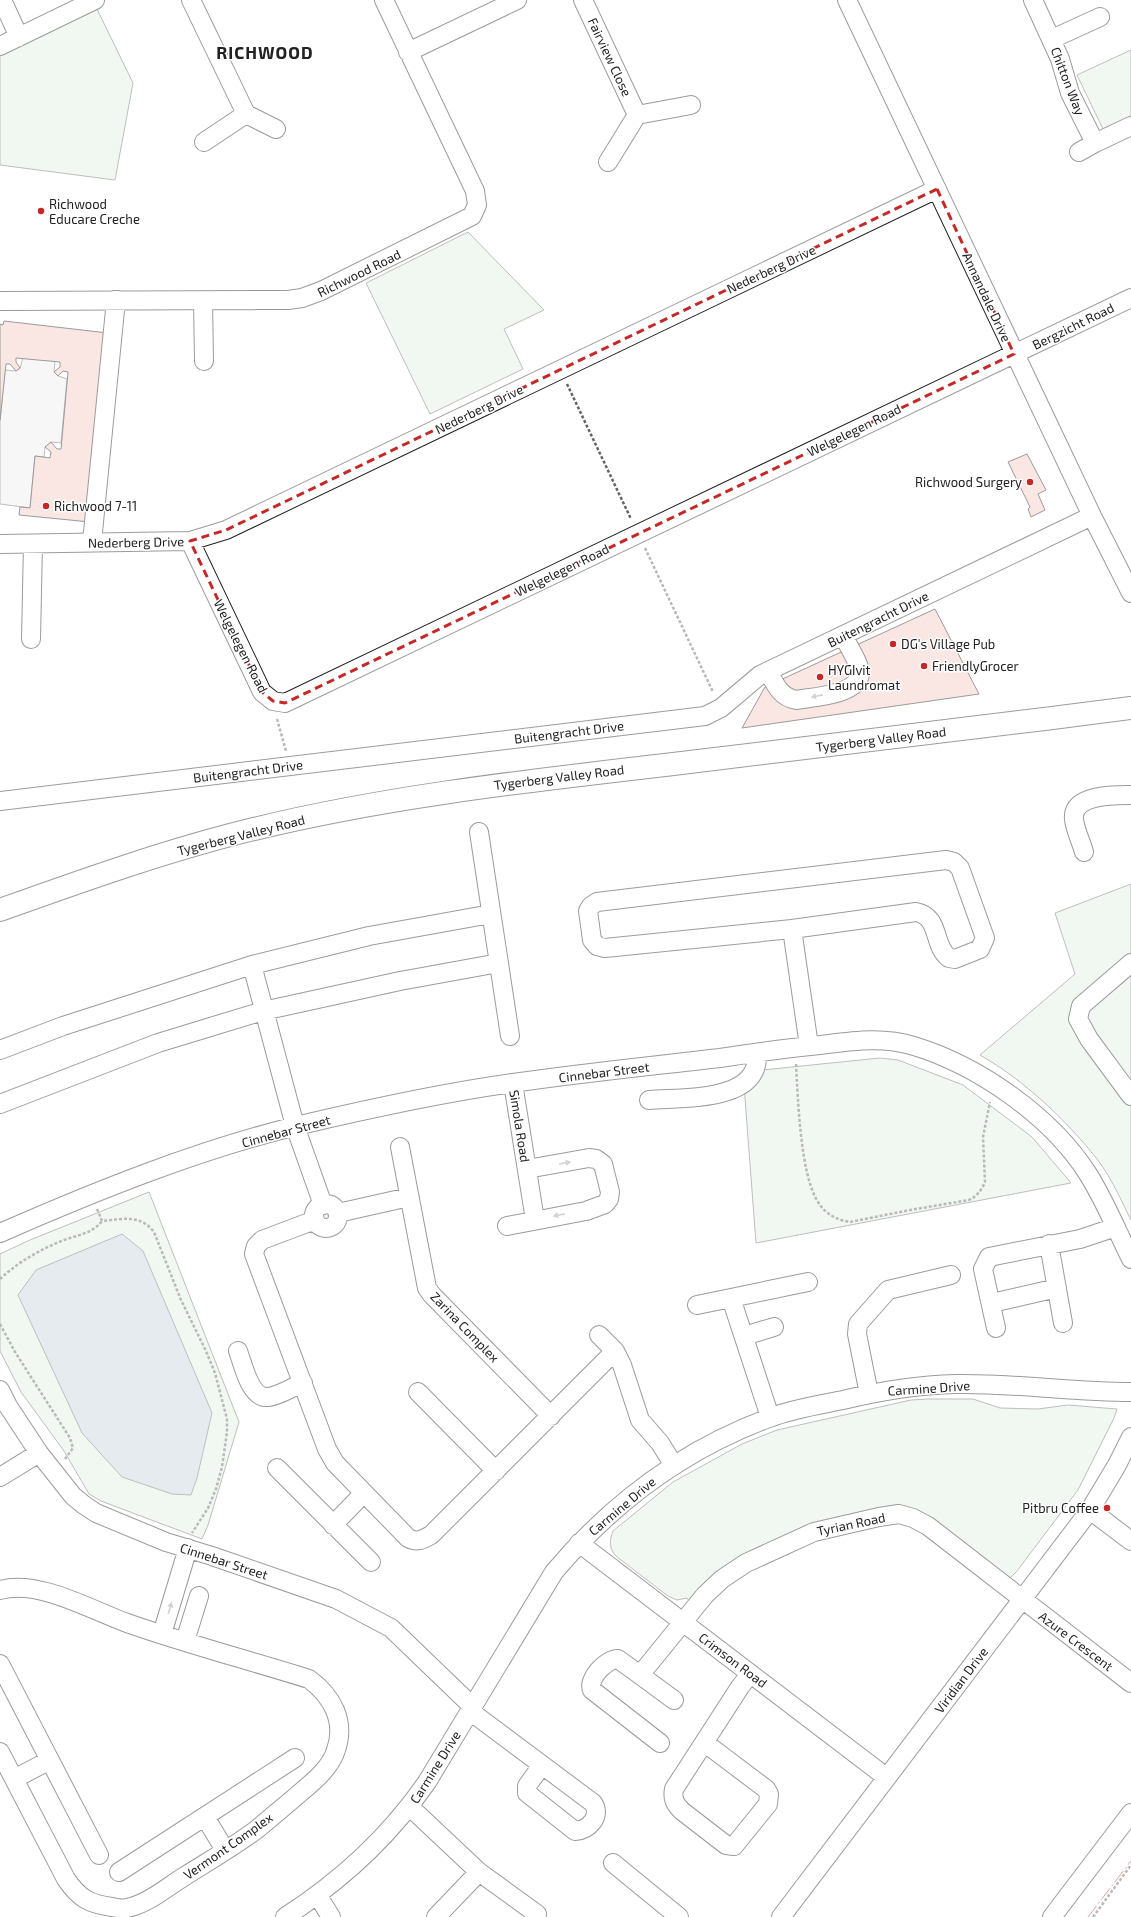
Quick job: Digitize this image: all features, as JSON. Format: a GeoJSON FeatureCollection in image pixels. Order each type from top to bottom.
{"type":"FeatureCollection","features":[{"type":"Feature","properties":{"kind":"main road","name":"Tygerberg Valley Road"},"geometry":{"type":"LineString","coordinates":[[0,910],[129,864],[253,829],[411,797],[510,783],[1131,708]]}},
{"type":"Feature","properties":{"kind":"street"},"geometry":{"type":"LineString","coordinates":[[2,0],[19,36]]}},
{"type":"Feature","properties":{"kind":"street"},"geometry":{"type":"LineString","coordinates":[[0,46],[95,0]]}},
{"type":"Feature","properties":{"kind":"street"},"geometry":{"type":"LineString","coordinates":[[191,0],[246,114],[276,129]]}},
{"type":"Feature","properties":{"kind":"street","name":"Richwood Road"},"geometry":{"type":"LineString","coordinates":[[0,301],[288,300],[312,295],[472,216],[477,205],[475,191],[384,0]]}},
{"type":"Feature","properties":{"kind":"street"},"geometry":{"type":"LineString","coordinates":[[408,52],[517,0]]}},
{"type":"Feature","properties":{"kind":"street","name":"Fairview Close"},"geometry":{"type":"LineString","coordinates":[[583,0],[637,115]]}},
{"type":"Feature","properties":{"kind":"street","name":"Annandale Drive"},"geometry":{"type":"LineString","coordinates":[[847,0],[1014,354],[1131,593]]}},
{"type":"Feature","properties":{"kind":"street","name":"Chitton Way"},"geometry":{"type":"LineString","coordinates":[[1033,0],[1052,39],[1064,70],[1070,93],[1095,143]]}},
{"type":"Feature","properties":{"kind":"street","name":"Chitton Way"},"geometry":{"type":"LineString","coordinates":[[1052,39],[1100,16]]}},
{"type":"Feature","properties":{"kind":"street"},"geometry":{"type":"LineString","coordinates":[[608,162],[637,115],[691,105]]}},
{"type":"Feature","properties":{"kind":"street"},"geometry":{"type":"LineString","coordinates":[[204,142],[246,114]]}},
{"type":"Feature","properties":{"kind":"street"},"geometry":{"type":"LineString","coordinates":[[1079,152],[1131,126]]}},
{"type":"Feature","properties":{"kind":"street","name":"Nederberg Drive"},"geometry":{"type":"LineString","coordinates":[[0,544],[190,541],[226,530],[937,189]]}},
{"type":"Feature","properties":{"kind":"street","name":"Bergzicht Road"},"geometry":{"type":"LineString","coordinates":[[1014,354],[1131,298]]}},
{"type":"Feature","properties":{"kind":"street"},"geometry":{"type":"LineString","coordinates":[[92,542],[116,300]]}},
{"type":"Feature","properties":{"kind":"street"},"geometry":{"type":"LineString","coordinates":[[203,301],[204,361]]}},
{"type":"Feature","properties":{"kind":"street","name":"Welgelegen Road"},"geometry":{"type":"LineString","coordinates":[[190,541],[262,692],[273,701],[285,703],[1014,354]]}},
{"type":"Feature","properties":{"kind":"street","name":"Buitengracht Drive"},"geometry":{"type":"LineString","coordinates":[[0,801],[705,716],[721,708],[750,682],[768,671],[1092,516]]}},
{"type":"Feature","properties":{"kind":"street"},"geometry":{"type":"LineString","coordinates":[[31,639],[33,544]]}},
{"type":"Feature","properties":{"kind":"street"},"geometry":{"type":"LineString","coordinates":[[768,671],[780,692],[790,699],[796,700],[847,691],[859,678],[861,671],[843,635]]}},
{"type":"Feature","properties":{"kind":"street"},"geometry":{"type":"LineString","coordinates":[[1084,852],[1074,818],[1079,805],[1093,798],[1131,795]]}},
{"type":"Feature","properties":{"kind":"street"},"geometry":{"type":"LineString","coordinates":[[479,832],[510,1036]]}},
{"type":"Feature","properties":{"kind":"street"},"geometry":{"type":"LineString","coordinates":[[946,860],[954,862],[960,868],[985,938],[983,946],[976,952],[955,959],[949,958],[944,952],[932,920],[925,914],[916,912],[792,929],[605,948],[597,946],[592,940],[588,911],[591,906],[597,902],[946,860]]}},
{"type":"Feature","properties":{"kind":"street"},"geometry":{"type":"LineString","coordinates":[[0,1050],[63,1026],[252,965],[369,936],[491,914]]}},
{"type":"Feature","properties":{"kind":"street"},"geometry":{"type":"LineString","coordinates":[[792,929],[809,1046]]}},
{"type":"Feature","properties":{"kind":"street"},"geometry":{"type":"LineString","coordinates":[[0,1104],[158,1043],[263,1011],[400,981],[499,963]]}},
{"type":"Feature","properties":{"kind":"street"},"geometry":{"type":"LineString","coordinates":[[1131,963],[1081,1006],[1078,1019],[1089,1039],[1131,1096]]}},
{"type":"Feature","properties":{"kind":"street"},"geometry":{"type":"LineString","coordinates":[[252,965],[263,1011],[295,1126],[325,1213]]}},
{"type":"Feature","properties":{"kind":"street","name":"Cinnebar Street"},"geometry":{"type":"LineString","coordinates":[[0,1233],[56,1209],[188,1159],[295,1126],[434,1096],[513,1083],[809,1046],[864,1040],[894,1040],[934,1053],[974,1071],[1002,1089],[1031,1112],[1072,1152],[1089,1175],[1123,1234],[1131,1259]]}},
{"type":"Feature","properties":{"kind":"street"},"geometry":{"type":"LineString","coordinates":[[648,1100],[717,1094],[733,1090],[744,1084],[753,1076],[757,1053]]}},
{"type":"Feature","properties":{"kind":"street","name":"Simola Road"},"geometry":{"type":"LineString","coordinates":[[513,1083],[535,1220]]}},
{"type":"Feature","properties":{"kind":"street","name":"Zarina Complex"},"geometry":{"type":"LineString","coordinates":[[400,1147],[427,1288],[432,1295],[551,1416]]}},
{"type":"Feature","properties":{"kind":"street","name":"Simola Road"},"geometry":{"type":"LineString","coordinates":[[507,1226],[599,1207],[609,1199],[610,1192],[603,1164],[596,1159],[590,1158],[527,1169]]}},
{"type":"Feature","properties":{"kind":"street"},"geometry":{"type":"LineString","coordinates":[[410,1197],[325,1213],[258,1242],[254,1250],[254,1254],[327,1449],[335,1463],[408,1538],[420,1541],[431,1535],[615,1352]]}},
{"type":"Feature","properties":{"kind":"street"},"geometry":{"type":"LineString","coordinates":[[996,1328],[992,1303],[983,1269],[989,1257],[1049,1244],[1123,1234]]}},
{"type":"Feature","properties":{"kind":"street"},"geometry":{"type":"LineString","coordinates":[[1049,1244],[1063,1323]]}},
{"type":"Feature","properties":{"kind":"street"},"geometry":{"type":"LineString","coordinates":[[869,1394],[857,1334],[858,1324],[888,1290],[951,1275]]}},
{"type":"Feature","properties":{"kind":"street"},"geometry":{"type":"LineString","coordinates":[[697,1305],[808,1282]]}},
{"type":"Feature","properties":{"kind":"street"},"geometry":{"type":"LineString","coordinates":[[992,1303],[1057,1288]]}},
{"type":"Feature","properties":{"kind":"street"},"geometry":{"type":"LineString","coordinates":[[731,1298],[770,1417]]}},
{"type":"Feature","properties":{"kind":"street"},"geometry":{"type":"LineString","coordinates":[[744,1336],[774,1327]]}},
{"type":"Feature","properties":{"kind":"street"},"geometry":{"type":"LineString","coordinates":[[599,1335],[615,1352],[627,1379],[633,1403],[640,1420],[660,1443],[673,1464]]}},
{"type":"Feature","properties":{"kind":"street"},"geometry":{"type":"LineString","coordinates":[[238,1351],[251,1386],[256,1393],[261,1396],[268,1397],[303,1383]]}},
{"type":"Feature","properties":{"kind":"street","name":"Carmine Drive"},"geometry":{"type":"LineString","coordinates":[[285,1917],[318,1896],[362,1859],[410,1807],[554,1572],[579,1543],[630,1497],[673,1464],[720,1439],[770,1417],[869,1394],[908,1387],[957,1384],[1131,1392]]}},
{"type":"Feature","properties":{"kind":"street","name":"Cinnebar Street"},"geometry":{"type":"LineString","coordinates":[[0,1390],[8,1406],[40,1453],[73,1496],[84,1505],[96,1513],[145,1533],[189,1544],[336,1599],[380,1622],[395,1632],[471,1709],[542,1765]]}},
{"type":"Feature","properties":{"kind":"street"},"geometry":{"type":"LineString","coordinates":[[418,1392],[496,1471]]}},
{"type":"Feature","properties":{"kind":"street","name":"Viridian Drive"},"geometry":{"type":"LineString","coordinates":[[781,1917],[1090,1510],[1118,1465],[1131,1437]]}},
{"type":"Feature","properties":{"kind":"street"},"geometry":{"type":"LineString","coordinates":[[0,1477],[40,1453]]}},
{"type":"Feature","properties":{"kind":"street"},"geometry":{"type":"LineString","coordinates":[[277,1468],[370,1562]]}},
{"type":"Feature","properties":{"kind":"street"},"geometry":{"type":"LineString","coordinates":[[333,1525],[364,1493]]}},
{"type":"Feature","properties":{"kind":"street"},"geometry":{"type":"LineString","coordinates":[[1090,1510],[1131,1541]]}},
{"type":"Feature","properties":{"kind":"street","name":"Tyrian Road"},"geometry":{"type":"LineString","coordinates":[[640,1676],[705,1595],[722,1579],[746,1563],[814,1532],[879,1517],[899,1514],[913,1518],[928,1526],[1022,1599]]}},
{"type":"Feature","properties":{"kind":"street","name":"Crimson Road"},"geometry":{"type":"LineString","coordinates":[[579,1543],[886,1778]]}},
{"type":"Feature","properties":{"kind":"street"},"geometry":{"type":"LineString","coordinates":[[162,1634],[189,1544]]}},
{"type":"Feature","properties":{"kind":"street","name":"Vermont Complex"},"geometry":{"type":"LineString","coordinates":[[0,1590],[13,1587],[44,1592],[127,1623],[309,1679],[327,1695],[338,1717],[339,1733],[336,1750],[326,1769],[255,1830],[142,1903],[126,1909],[87,1902],[75,1892],[66,1879],[0,1752]]}},
{"type":"Feature","properties":{"kind":"street"},"geometry":{"type":"LineString","coordinates":[[185,1641],[199,1596]]}},
{"type":"Feature","properties":{"kind":"street","name":"Azure Crescent"},"geometry":{"type":"LineString","coordinates":[[1022,1599],[1131,1683]]}},
{"type":"Feature","properties":{"kind":"street"},"geometry":{"type":"LineString","coordinates":[[660,1743],[595,1694],[590,1686],[591,1681],[607,1663],[614,1659],[618,1659],[674,1700]]}},
{"type":"Feature","properties":{"kind":"street"},"geometry":{"type":"LineString","coordinates":[[0,1664],[99,1855]]}},
{"type":"Feature","properties":{"kind":"street"},"geometry":{"type":"LineString","coordinates":[[704,1743],[766,1789],[769,1794],[768,1804],[734,1846],[726,1844],[682,1811],[676,1806],[673,1797],[674,1790],[704,1743],[750,1674]]}},
{"type":"Feature","properties":{"kind":"street"},"geometry":{"type":"LineString","coordinates":[[119,1872],[295,1758]]}},
{"type":"Feature","properties":{"kind":"street"},"geometry":{"type":"LineString","coordinates":[[14,1779],[50,1760]]}},
{"type":"Feature","properties":{"kind":"street"},"geometry":{"type":"LineString","coordinates":[[410,1807],[479,1872],[537,1914]]}},
{"type":"Feature","properties":{"kind":"street"},"geometry":{"type":"LineString","coordinates":[[1052,1917],[1131,1813]]}},
{"type":"Feature","properties":{"kind":"street"},"geometry":{"type":"LineString","coordinates":[[204,1817],[225,1850]]}},
{"type":"Feature","properties":{"kind":"street"},"geometry":{"type":"LineString","coordinates":[[613,1863],[679,1917]]}},
{"type":"Feature","properties":{"kind":"street"},"geometry":{"type":"LineString","coordinates":[[436,1917],[479,1872]]}},
{"type":"Feature","properties":{"kind":"street"},"geometry":{"type":"LineString","coordinates":[[318,1896],[331,1917]]}},
{"type":"Feature","properties":{"kind":"path"},"geometry":{"type":"LineString","coordinates":[[273,701],[290,766]]}},
{"type":"Feature","properties":{"kind":"path"},"geometry":{"type":"LineString","coordinates":[[796,1063],[805,1164],[817,1201],[825,1212],[842,1221],[850,1222],[969,1200],[974,1197],[982,1189],[985,1182],[983,1137],[990,1099]]}},
{"type":"Feature","properties":{"kind":"path"},"geometry":{"type":"LineString","coordinates":[[97,1209],[102,1221]]}},
{"type":"Feature","properties":{"kind":"path"},"geometry":{"type":"LineString","coordinates":[[0,1279],[8,1271],[36,1253],[64,1240],[91,1231],[102,1221],[136,1219],[148,1223],[154,1232],[181,1300],[209,1357],[224,1402],[227,1419],[227,1432],[222,1467],[208,1508],[193,1530],[189,1544]]}},
{"type":"Feature","properties":{"kind":"path"},"geometry":{"type":"LineString","coordinates":[[0,1324],[15,1352],[70,1438],[73,1448],[65,1459]]}},
{"type":"Feature","properties":{"kind":"path"},"geometry":{"type":"LineString","coordinates":[[1093,1917],[1131,1865]]}},
{"type":"Feature","properties":{"kind":"highlighted area"},"geometry":{"type":"Polygon","coordinates":[[[937,189],[1014,354],[285,703],[273,701],[262,692],[190,541],[226,530],[937,189]]]}},
{"type":"Feature","properties":{"kind":"green space"},"geometry":{"type":"Polygon","coordinates":[[[96,7],[133,83],[115,180],[0,165],[0,53],[96,7]]]}},
{"type":"Feature","properties":{"kind":"green space"},"geometry":{"type":"Polygon","coordinates":[[[1131,50],[1131,116],[1103,129],[1077,75],[1131,50]]]}},
{"type":"Feature","properties":{"kind":"green space"},"geometry":{"type":"Polygon","coordinates":[[[468,232],[544,310],[504,329],[523,369],[430,414],[366,283],[468,232]]]}},
{"type":"Feature","properties":{"kind":"green space"},"geometry":{"type":"Polygon","coordinates":[[[1131,884],[1131,1220],[1107,1173],[1085,1144],[1058,1116],[1028,1089],[1012,1076],[980,1055],[1075,974],[1055,913],[1131,884]]]}},
{"type":"Feature","properties":{"kind":"green space"},"geometry":{"type":"Polygon","coordinates":[[[880,1058],[898,1060],[963,1085],[1032,1137],[1071,1183],[756,1243],[743,1072],[880,1058]]]}},
{"type":"Feature","properties":{"kind":"green space"},"geometry":{"type":"Polygon","coordinates":[[[149,1192],[239,1422],[208,1525],[202,1539],[101,1501],[89,1494],[64,1451],[21,1392],[0,1351],[0,1254],[30,1240],[149,1192]]]}},
{"type":"Feature","properties":{"kind":"green space"},"geometry":{"type":"Polygon","coordinates":[[[973,1399],[1000,1408],[1038,1409],[1068,1405],[1117,1409],[1114,1418],[1078,1490],[1017,1571],[1009,1579],[918,1512],[813,1525],[689,1601],[687,1598],[677,1600],[668,1596],[617,1557],[612,1551],[610,1542],[613,1531],[673,1482],[742,1444],[777,1430],[911,1400],[973,1399]]]}},
{"type":"Feature","properties":{"kind":"shaded area"},"geometry":{"type":"Polygon","coordinates":[[[23,358],[55,361],[54,372],[58,376],[67,379],[61,443],[51,442],[45,447],[44,457],[35,456],[30,508],[0,504],[0,422],[5,370],[16,371],[20,368],[23,358]]]}},
{"type":"Feature","properties":{"kind":"shaded area"},"geometry":{"type":"Polygon","coordinates":[[[122,1234],[143,1251],[212,1413],[197,1478],[191,1495],[172,1494],[122,1477],[82,1433],[18,1295],[36,1270],[122,1234]]]}},
{"type":"Feature","properties":{"kind":"building"},"geometry":{"type":"Polygon","coordinates":[[[4,321],[108,333],[90,522],[19,515],[20,507],[30,508],[35,456],[50,458],[51,452],[45,447],[51,442],[57,449],[61,449],[68,372],[63,371],[58,376],[54,372],[60,367],[60,362],[16,358],[16,362],[20,368],[16,371],[10,364],[6,364],[0,420],[0,324],[3,325],[4,321]]]}},
{"type":"Feature","properties":{"kind":"building","name":"Richwood Surgery"},"geometry":{"type":"Polygon","coordinates":[[[1027,454],[1046,490],[1038,494],[1045,510],[1031,517],[1028,509],[1030,507],[1008,462],[1027,454]]]}},
{"type":"Feature","properties":{"kind":"building"},"geometry":{"type":"Polygon","coordinates":[[[935,609],[979,694],[742,728],[765,687],[935,609]]]}},
{"type":"Feature","properties":{"kind":"power"},"geometry":{"type":"LineString","coordinates":[[1088,1917],[1131,1861]]}},
{"type":"Feature","properties":{"kind":"place","name":"Richwood Educare Creche"},"geometry":{"type":"Point","coordinates":[41,211]}},
{"type":"Feature","properties":{"kind":"place","name":"Richwood Surgery"},"geometry":{"type":"Point","coordinates":[1030,482]}},
{"type":"Feature","properties":{"kind":"place","name":"Richwood 7-11"},"geometry":{"type":"Point","coordinates":[46,506]}},
{"type":"Feature","properties":{"kind":"place","name":"DG's Village Pub"},"geometry":{"type":"Point","coordinates":[893,644]}},
{"type":"Feature","properties":{"kind":"place","name":"FriendlyGrocer"},"geometry":{"type":"Point","coordinates":[924,666]}},
{"type":"Feature","properties":{"kind":"place","name":"HYGIvit Laundromat"},"geometry":{"type":"Point","coordinates":[820,677]}},
{"type":"Feature","properties":{"kind":"place","name":"Pitbru Coffee"},"geometry":{"type":"Point","coordinates":[1107,1508]}},
{"type":"Feature","properties":{"kind":"district","name":"RICHWOOD"},"geometry":{"type":"Point","coordinates":[265,53]}}]}
